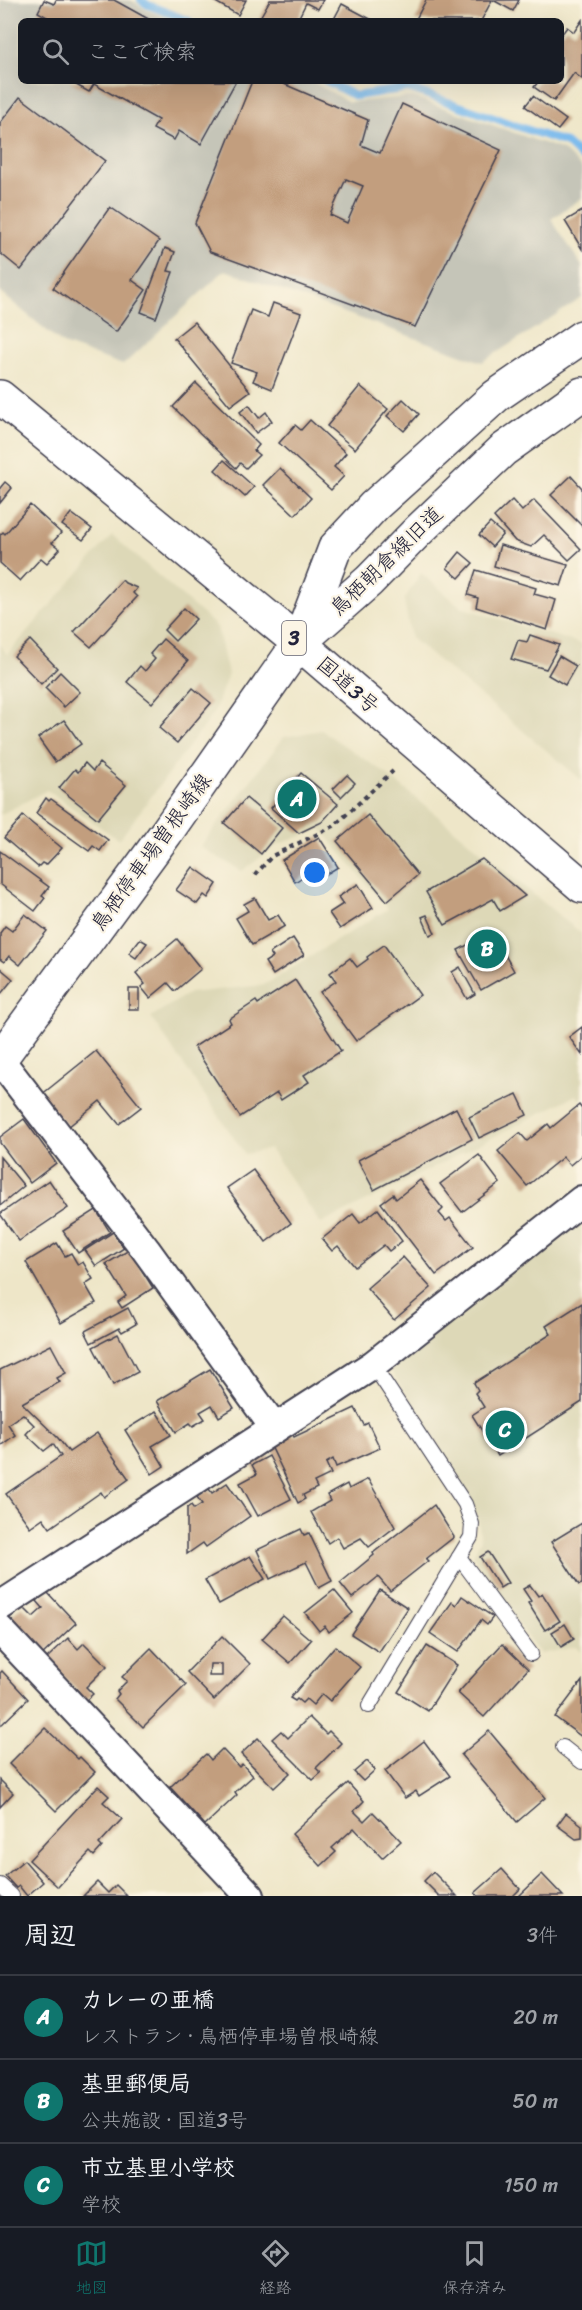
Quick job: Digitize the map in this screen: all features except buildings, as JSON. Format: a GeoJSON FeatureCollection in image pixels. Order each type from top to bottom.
{"type":"FeatureCollection","features":[{"type":"Feature","properties":{"kind":"main road","name":"鳥栖朝倉線旧道"},"geometry":{"type":"LineString","coordinates":[[299,643],[335,548],[358,523],[496,396],[582,338]]}},
{"type":"Feature","properties":{"kind":"main road","name":"鳥栖朝倉線旧道"},"geometry":{"type":"LineString","coordinates":[[299,643],[369,581],[503,450],[582,394]]}},
{"type":"Feature","properties":{"kind":"main road","name":"国道3号"},"geometry":{"type":"LineString","coordinates":[[0,397],[299,643],[582,886]]}},
{"type":"Feature","properties":{"kind":"main road","name":"鳥栖停車場曽根崎線"},"geometry":{"type":"LineString","coordinates":[[0,1059],[166,833],[299,643]]}},
{"type":"Feature","properties":{"kind":"street"},"geometry":{"type":"LineString","coordinates":[[0,1059],[146,1250],[274,1427]]}},
{"type":"Feature","properties":{"kind":"street"},"geometry":{"type":"LineString","coordinates":[[0,1606],[373,1365],[582,1200]]}},
{"type":"Feature","properties":{"kind":"street"},"geometry":{"type":"LineString","coordinates":[[0,1630],[250,1896]]}},
{"type":"Feature","properties":{"kind":"lane"},"geometry":{"type":"LineString","coordinates":[[369,1706],[471,1537],[472,1524],[465,1504],[373,1365]]}},
{"type":"Feature","properties":{"kind":"lane"},"geometry":{"type":"LineString","coordinates":[[459,1557],[531,1654]]}},
{"type":"Feature","properties":{"kind":"lane"},"geometry":{"type":"LineString","coordinates":[[563,1747],[582,1762]]}},
{"type":"Feature","properties":{"kind":"lane"},"geometry":{"type":"LineString","coordinates":[[0,1885],[12,1896]]}},
{"type":"Feature","properties":{"kind":"path"},"geometry":{"type":"LineString","coordinates":[[255,875],[272,856],[334,826],[393,771]]}},
{"type":"Feature","properties":{"kind":"shaded area"},"geometry":{"type":"Polygon","coordinates":[[[0,0],[131,0],[146,10],[166,18],[18,18],[18,84],[316,84],[349,102],[413,97],[563,150],[582,168],[582,198],[551,219],[582,266],[582,298],[482,362],[225,270],[123,365],[63,344],[0,292],[0,0]]]}},
{"type":"Feature","properties":{"kind":"shaded area"},"geometry":{"type":"Polygon","coordinates":[[[112,535],[217,627],[228,674],[214,712],[119,840],[47,790],[0,815],[0,644],[7,655],[112,535]]]}},
{"type":"Feature","properties":{"kind":"shaded area"},"geometry":{"type":"Polygon","coordinates":[[[421,573],[461,607],[582,644],[582,780],[411,638],[404,600],[421,573]]]}},
{"type":"Feature","properties":{"kind":"shaded area"},"geometry":{"type":"Polygon","coordinates":[[[321,730],[385,773],[582,934],[582,1101],[576,1095],[321,1224],[270,1149],[245,1154],[151,1017],[189,993],[264,985],[388,909],[321,829],[279,844],[242,871],[200,847],[284,737],[321,730]]]}},
{"type":"Feature","properties":{"kind":"shaded area"},"geometry":{"type":"Polygon","coordinates":[[[582,1213],[582,1652],[575,1647],[540,1654],[498,1596],[473,1555],[481,1539],[478,1520],[468,1495],[388,1366],[582,1213]]]}},
{"type":"Feature","properties":{"kind":"waterway"},"geometry":{"type":"LineString","coordinates":[[141,0],[181,18]]}},
{"type":"Feature","properties":{"kind":"waterway"},"geometry":{"type":"LineString","coordinates":[[332,84],[355,96],[408,88],[566,143],[582,158]]}},
{"type":"Feature","properties":{"kind":"place","name":"カレーの亜橋"},"geometry":{"type":"Point","coordinates":[297,799]}},
{"type":"Feature","properties":{"kind":"place","name":"基里郵便局"},"geometry":{"type":"Point","coordinates":[487,949]}},
{"type":"Feature","properties":{"kind":"place","name":"市立基里小学校"},"geometry":{"type":"Point","coordinates":[505,1430]}}]}
